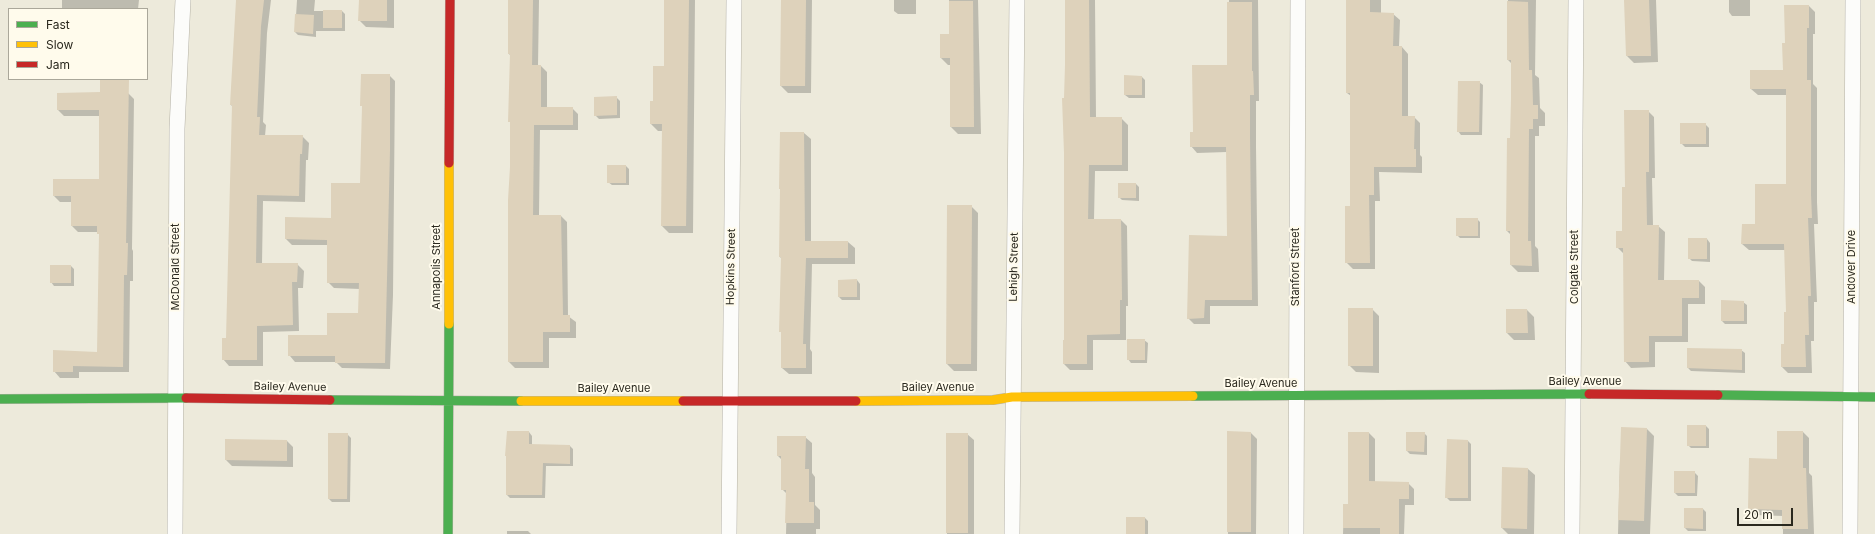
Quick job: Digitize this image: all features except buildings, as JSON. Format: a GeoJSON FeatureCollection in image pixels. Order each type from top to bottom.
{"type":"FeatureCollection","features":[{"type":"Feature","properties":{"kind":"street","name":"McDonald Street"},"geometry":{"type":"LineString","coordinates":[[175,534],[177,129],[183,0]]}},
{"type":"Feature","properties":{"kind":"street","name":"Annapolis Street"},"geometry":{"type":"LineString","coordinates":[[448,534],[450,0]]}},
{"type":"Feature","properties":{"kind":"street","name":"Hopkins Street"},"geometry":{"type":"LineString","coordinates":[[729,534],[734,0]]}},
{"type":"Feature","properties":{"kind":"street","name":"Lehigh Street"},"geometry":{"type":"LineString","coordinates":[[1012,534],[1012,397],[1017,0]]}},
{"type":"Feature","properties":{"kind":"street","name":"Stanford Street"},"geometry":{"type":"LineString","coordinates":[[1296,534],[1298,0]]}},
{"type":"Feature","properties":{"kind":"street","name":"Colgate Street"},"geometry":{"type":"LineString","coordinates":[[1572,534],[1576,0]]}},
{"type":"Feature","properties":{"kind":"street","name":"Andover Drive"},"geometry":{"type":"LineString","coordinates":[[1850,534],[1854,0]]}},
{"type":"Feature","properties":{"kind":"street","name":"Bailey Avenue"},"geometry":{"type":"LineString","coordinates":[[0,399],[175,398],[449,401],[730,401],[993,400],[1012,397],[1573,394],[1875,397]]}},
{"type":"Feature","properties":{"kind":"traffic: fast"},"geometry":{"type":"LineString","coordinates":[[448,534],[449,324]]}},
{"type":"Feature","properties":{"kind":"traffic: fast"},"geometry":{"type":"LineString","coordinates":[[1193,396],[1589,394]]}},
{"type":"Feature","properties":{"kind":"traffic: fast"},"geometry":{"type":"LineString","coordinates":[[1718,395],[1875,397]]}},
{"type":"Feature","properties":{"kind":"traffic: fast"},"geometry":{"type":"LineString","coordinates":[[0,399],[186,398]]}},
{"type":"Feature","properties":{"kind":"traffic: fast"},"geometry":{"type":"LineString","coordinates":[[330,400],[521,401]]}},
{"type":"Feature","properties":{"kind":"traffic: slow"},"geometry":{"type":"LineString","coordinates":[[449,163],[449,324]]}},
{"type":"Feature","properties":{"kind":"traffic: slow"},"geometry":{"type":"LineString","coordinates":[[856,401],[993,400],[1012,397],[1193,396]]}},
{"type":"Feature","properties":{"kind":"traffic: slow"},"geometry":{"type":"LineString","coordinates":[[521,401],[683,401]]}},
{"type":"Feature","properties":{"kind":"traffic: jam"},"geometry":{"type":"LineString","coordinates":[[449,163],[450,0]]}},
{"type":"Feature","properties":{"kind":"traffic: jam"},"geometry":{"type":"LineString","coordinates":[[1589,394],[1718,395]]}},
{"type":"Feature","properties":{"kind":"traffic: jam"},"geometry":{"type":"LineString","coordinates":[[186,398],[330,400]]}},
{"type":"Feature","properties":{"kind":"traffic: jam"},"geometry":{"type":"LineString","coordinates":[[683,401],[856,401]]}}]}
